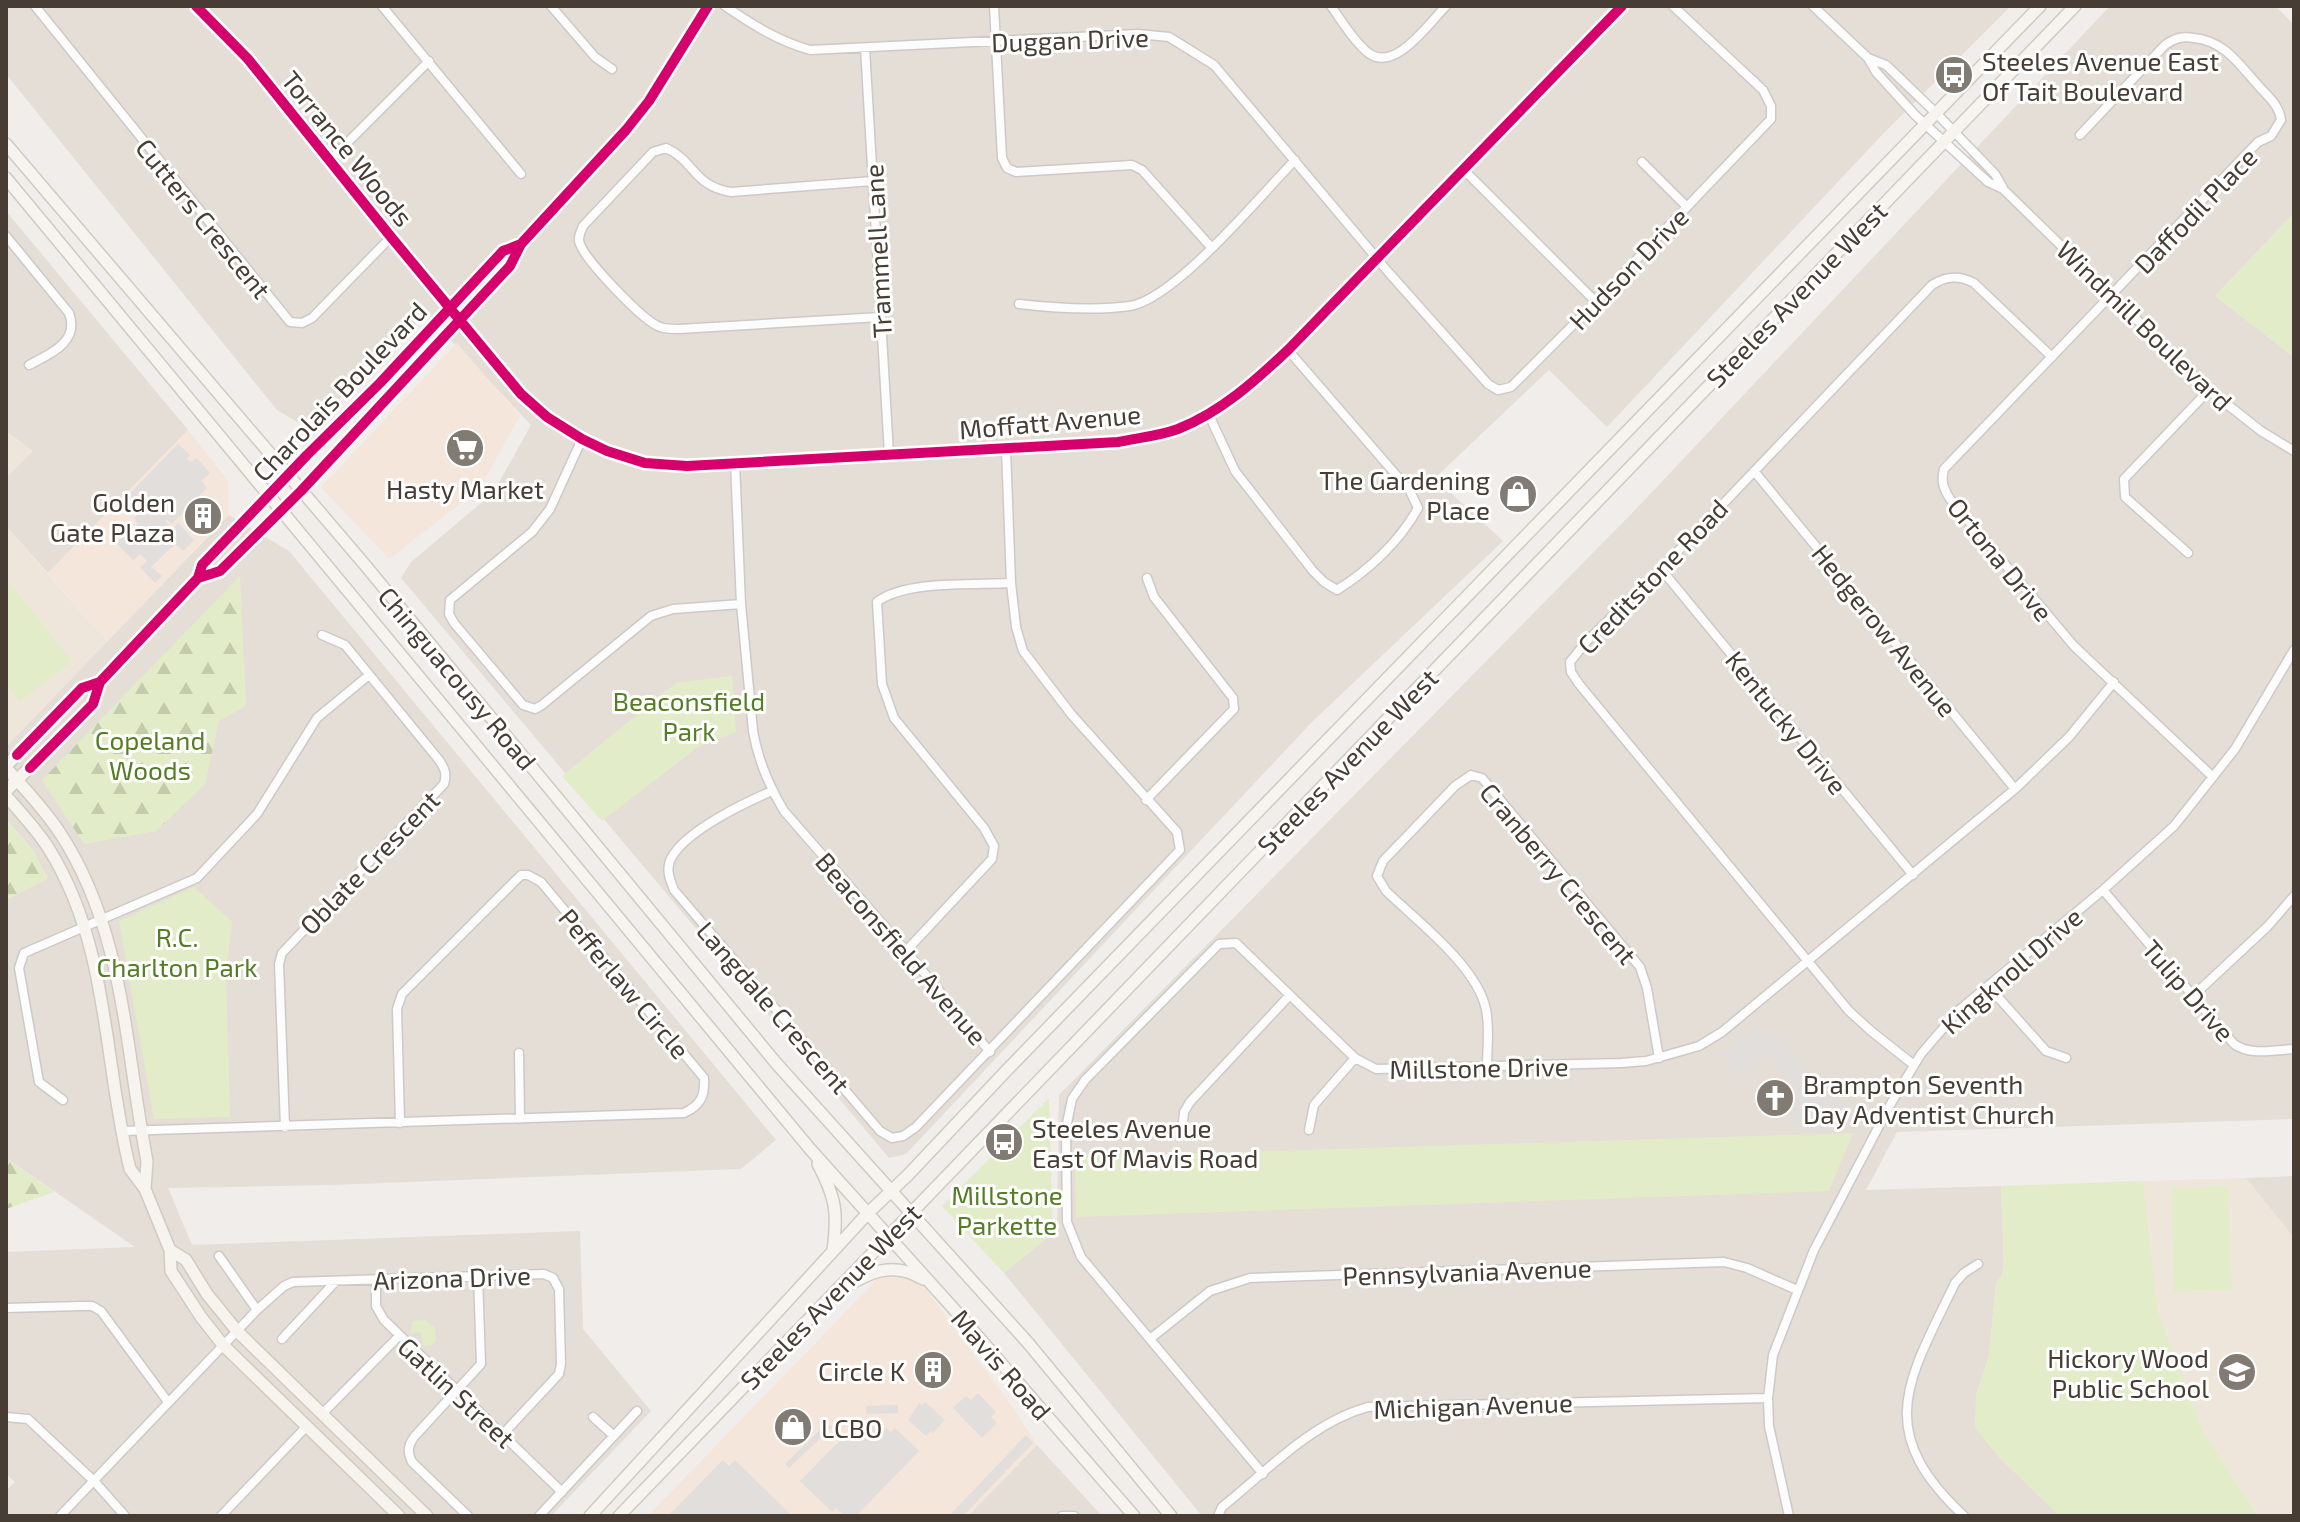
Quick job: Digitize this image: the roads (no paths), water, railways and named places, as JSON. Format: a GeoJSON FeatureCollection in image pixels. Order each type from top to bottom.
{"type":"FeatureCollection","features":[{"type":"Feature","properties":{"kind":"main road","name":"Torrance Woods"},"geometry":{"type":"LineString","coordinates":[[196,6],[248,59],[462,320]]}},
{"type":"Feature","properties":{"kind":"main road","name":"Charolais Boulevard"},"geometry":{"type":"LineString","coordinates":[[198,578],[220,571],[301,491],[462,320],[510,266],[521,244],[649,101],[708,6]]}},
{"type":"Feature","properties":{"kind":"main road","name":"Moffatt Avenue"},"geometry":{"type":"LineString","coordinates":[[462,320],[521,394],[547,417],[607,451],[645,463],[687,466],[1006,449],[1118,442],[1175,430],[1209,415],[1263,374],[1622,6]]}},
{"type":"Feature","properties":{"kind":"main road","name":"Steeles Avenue West"},"geometry":{"type":"LineString","coordinates":[[590,1516],[868,1213],[1926,125],[1939,116],[2040,6]]}},
{"type":"Feature","properties":{"kind":"main road","name":"Steeles Avenue West"},"geometry":{"type":"LineString","coordinates":[[619,1516],[2075,6]]}},
{"type":"Feature","properties":{"kind":"main road","name":"Chinguacousy Road"},"geometry":{"type":"LineString","coordinates":[[6,144],[365,565],[776,1063],[910,1213]]}},
{"type":"Feature","properties":{"kind":"main road","name":"Chinguacousy Road"},"geometry":{"type":"LineString","coordinates":[[6,178],[810,1149],[868,1213]]}},
{"type":"Feature","properties":{"kind":"main road","name":"Charolais Boulevard"},"geometry":{"type":"LineString","coordinates":[[6,794],[93,704],[100,682],[198,578],[202,565],[380,383],[503,251],[521,244]]}},
{"type":"Feature","properties":{"kind":"main road","name":"Charolais Boulevard"},"geometry":{"type":"LineString","coordinates":[[6,767],[82,688],[100,682]]}},
{"type":"Feature","properties":{"kind":"main road"},"geometry":{"type":"LineString","coordinates":[[6,767],[59,832],[73,855],[102,921],[119,984],[147,1161],[145,1189]]}},
{"type":"Feature","properties":{"kind":"main road"},"geometry":{"type":"LineString","coordinates":[[6,794],[48,848],[85,929],[104,1002],[130,1169],[145,1189],[170,1250],[171,1271],[192,1306],[223,1345],[399,1516]]}},
{"type":"Feature","properties":{"kind":"main road"},"geometry":{"type":"LineString","coordinates":[[810,1149],[833,1191],[837,1218],[833,1251]]}},
{"type":"Feature","properties":{"kind":"main road","name":"Mavis Road"},"geometry":{"type":"LineString","coordinates":[[868,1213],[1134,1516]]}},
{"type":"Feature","properties":{"kind":"main road","name":"Mavis Road"},"geometry":{"type":"LineString","coordinates":[[910,1213],[1029,1344],[1171,1516]]}},
{"type":"Feature","properties":{"kind":"main road"},"geometry":{"type":"LineString","coordinates":[[170,1250],[186,1260],[207,1294],[237,1331],[427,1516]]}},
{"type":"Feature","properties":{"kind":"main road"},"geometry":{"type":"LineString","coordinates":[[829,1297],[868,1273],[883,1269],[910,1271],[934,1287]]}},
{"type":"Feature","properties":{"kind":"street","name":"Cutters Crescent"},"geometry":{"type":"LineString","coordinates":[[35,6],[290,322],[302,323],[312,318],[391,237]]}},
{"type":"Feature","properties":{"kind":"street"},"geometry":{"type":"LineString","coordinates":[[382,6],[521,174]]}},
{"type":"Feature","properties":{"kind":"street"},"geometry":{"type":"LineString","coordinates":[[551,6],[595,57],[612,69]]}},
{"type":"Feature","properties":{"kind":"street","name":"Duggan Drive"},"geometry":{"type":"LineString","coordinates":[[725,6],[785,43],[810,50],[1138,34],[1169,37],[1214,65],[1377,257]]}},
{"type":"Feature","properties":{"kind":"street"},"geometry":{"type":"LineString","coordinates":[[994,6],[1002,158],[1007,168],[1016,172],[1132,165],[1142,170],[1211,247]]}},
{"type":"Feature","properties":{"kind":"street"},"geometry":{"type":"LineString","coordinates":[[1331,6],[1365,51],[1375,58],[1386,59],[1399,54],[1446,6]]}},
{"type":"Feature","properties":{"kind":"street","name":"Hudson Drive"},"geometry":{"type":"LineString","coordinates":[[1377,257],[1488,384],[1498,390],[1511,387],[1771,119],[1771,106],[1763,90],[1673,6]]}},
{"type":"Feature","properties":{"kind":"street"},"geometry":{"type":"LineString","coordinates":[[1813,6],[1868,58]]}},
{"type":"Feature","properties":{"kind":"street","name":"Daffodil Place"},"geometry":{"type":"LineString","coordinates":[[2080,135],[2165,45],[2185,37],[2206,39],[2224,47],[2280,112],[2281,120],[2271,136],[2258,142],[2113,296]]}},
{"type":"Feature","properties":{"kind":"street","name":"Trammell Lane"},"geometry":{"type":"LineString","coordinates":[[865,48],[889,454]]}},
{"type":"Feature","properties":{"kind":"street","name":"Windmill Boulevard"},"geometry":{"type":"LineString","coordinates":[[1868,58],[1876,72],[1914,114],[1988,182],[2004,190]]}},
{"type":"Feature","properties":{"kind":"street","name":"Windmill Boulevard"},"geometry":{"type":"LineString","coordinates":[[1868,58],[1886,65],[1939,116],[1995,174],[2004,190],[2209,390],[2261,431],[2294,451]]}},
{"type":"Feature","properties":{"kind":"street"},"geometry":{"type":"LineString","coordinates":[[330,160],[429,61]]}},
{"type":"Feature","properties":{"kind":"street"},"geometry":{"type":"LineString","coordinates":[[873,181],[731,192],[714,189],[700,179],[678,153],[666,148],[653,152],[583,226],[579,244],[641,316],[660,327],[679,329],[880,317]]}},
{"type":"Feature","properties":{"kind":"street"},"geometry":{"type":"LineString","coordinates":[[1019,304],[1051,307],[1131,306],[1158,295],[1181,278],[1295,160]]}},
{"type":"Feature","properties":{"kind":"street"},"geometry":{"type":"LineString","coordinates":[[1642,162],[1687,207]]}},
{"type":"Feature","properties":{"kind":"street"},"geometry":{"type":"LineString","coordinates":[[1462,168],[1596,302]]}},
{"type":"Feature","properties":{"kind":"street"},"geometry":{"type":"LineString","coordinates":[[7,240],[71,319],[70,335],[65,342],[55,352],[29,365]]}},
{"type":"Feature","properties":{"kind":"street","name":"Creditstone Road"},"geometry":{"type":"LineString","coordinates":[[1914,1065],[1871,1031],[1807,963],[1571,672],[1570,662],[1932,285],[1940,280],[1959,277],[1974,283],[2052,357]]}},
{"type":"Feature","properties":{"kind":"street","name":"Ortona Drive"},"geometry":{"type":"LineString","coordinates":[[2113,296],[1944,469],[1941,479],[1943,489],[2051,621],[2213,777]]}},
{"type":"Feature","properties":{"kind":"street"},"geometry":{"type":"LineString","coordinates":[[1209,415],[1235,471],[1313,571],[1337,590],[1356,578],[1405,530],[1418,508],[1410,491],[1288,350]]}},
{"type":"Feature","properties":{"kind":"street"},"geometry":{"type":"LineString","coordinates":[[2188,553],[2125,497],[2124,479],[2209,390]]}},
{"type":"Feature","properties":{"kind":"street"},"geometry":{"type":"LineString","coordinates":[[582,439],[550,509],[532,532],[450,600],[449,614],[454,623],[523,705],[535,709],[542,705],[651,616],[673,609],[741,604]]}},
{"type":"Feature","properties":{"kind":"street","name":"Beaconsfield Avenue"},"geometry":{"type":"LineString","coordinates":[[735,463],[741,604],[754,740],[772,791],[784,811],[990,1052],[1180,850],[1177,832],[1071,714],[1023,651],[1016,627],[1011,583],[1006,449]]}},
{"type":"Feature","properties":{"kind":"street","name":"Hedgerow Avenue"},"geometry":{"type":"LineString","coordinates":[[1754,471],[2015,789]]}},
{"type":"Feature","properties":{"kind":"street","name":"Kentucky Drive"},"geometry":{"type":"LineString","coordinates":[[1661,569],[1913,875]]}},
{"type":"Feature","properties":{"kind":"street"},"geometry":{"type":"LineString","coordinates":[[1146,800],[1234,709],[1233,698],[1154,597],[1147,578]]}},
{"type":"Feature","properties":{"kind":"street"},"geometry":{"type":"LineString","coordinates":[[906,951],[992,859],[994,846],[984,828],[894,718],[882,684],[877,602],[887,594],[919,588],[1011,583]]}},
{"type":"Feature","properties":{"kind":"street"},"geometry":{"type":"LineString","coordinates":[[63,1100],[39,1082],[20,963],[24,953],[197,878],[257,814],[317,718],[369,675],[345,645],[322,635]]}},
{"type":"Feature","properties":{"kind":"street","name":"Kingknoll Drive"},"geometry":{"type":"LineString","coordinates":[[1789,1516],[1775,1461],[1768,1398],[1773,1355],[1814,1250],[1890,1105],[1943,1026],[2174,826],[2235,749],[2294,650]]}},
{"type":"Feature","properties":{"kind":"street","name":"Oblate Crescent"},"geometry":{"type":"LineString","coordinates":[[285,1127],[279,964],[282,953],[444,784],[446,778],[439,760],[369,675]]}},
{"type":"Feature","properties":{"kind":"street","name":"Millstone Drive"},"geometry":{"type":"LineString","coordinates":[[1263,1474],[1081,1257],[1067,1222],[1066,1128],[1072,1099],[1085,1080],[1219,944],[1236,943],[1355,1058],[1376,1069],[1621,1063],[1659,1058],[1699,1046],[1722,1032],[1807,963],[2015,789],[2069,737],[2114,682]]}},
{"type":"Feature","properties":{"kind":"street","name":"Cranberry Crescent"},"geometry":{"type":"LineString","coordinates":[[1487,1067],[1488,1026],[1479,988],[1466,968],[1386,891],[1377,876],[1383,861],[1455,786],[1471,775],[1482,778],[1640,967],[1647,988],[1659,1058]]}},
{"type":"Feature","properties":{"kind":"street","name":"Langdale Crescent"},"geometry":{"type":"LineString","coordinates":[[772,791],[732,809],[673,854],[668,877],[674,890],[880,1131],[892,1138],[903,1136],[916,1127],[990,1052]]}},
{"type":"Feature","properties":{"kind":"street","name":"Pefferlaw Circle"},"geometry":{"type":"LineString","coordinates":[[122,1131],[285,1127],[520,1119],[684,1113],[695,1108],[703,1098],[704,1078],[541,882],[528,875],[514,879],[402,994],[397,1009],[400,1123]]}},
{"type":"Feature","properties":{"kind":"street","name":"Tulip Drive"},"geometry":{"type":"LineString","coordinates":[[2103,890],[2192,997],[2241,1049],[2294,1049]]}},
{"type":"Feature","properties":{"kind":"street"},"geometry":{"type":"LineString","coordinates":[[2192,997],[2268,926],[2294,896]]}},
{"type":"Feature","properties":{"kind":"street"},"geometry":{"type":"LineString","coordinates":[[1989,987],[2046,1051],[2066,1058]]}},
{"type":"Feature","properties":{"kind":"street"},"geometry":{"type":"LineString","coordinates":[[1182,1132],[1184,1112],[1190,1102],[1290,995]]}},
{"type":"Feature","properties":{"kind":"street"},"geometry":{"type":"LineString","coordinates":[[519,1053],[520,1119]]}},
{"type":"Feature","properties":{"kind":"street"},"geometry":{"type":"LineString","coordinates":[[1309,1130],[1314,1105],[1355,1058]]}},
{"type":"Feature","properties":{"kind":"street"},"geometry":{"type":"LineString","coordinates":[[219,1256],[257,1310]]}},
{"type":"Feature","properties":{"kind":"street","name":"Pennsylvania Avenue"},"geometry":{"type":"LineString","coordinates":[[1150,1339],[1210,1291],[1250,1278],[1724,1262],[1747,1268],[1797,1290]]}},
{"type":"Feature","properties":{"kind":"street"},"geometry":{"type":"LineString","coordinates":[[1964,1516],[1926,1476],[1913,1452],[1907,1423],[1908,1398],[1916,1365],[1955,1283],[1978,1264]]}},
{"type":"Feature","properties":{"kind":"street","name":"Arizona Drive"},"geometry":{"type":"LineString","coordinates":[[60,1516],[257,1310],[293,1282],[544,1274],[553,1278],[559,1289],[559,1374],[503,1434]]}},
{"type":"Feature","properties":{"kind":"street"},"geometry":{"type":"LineString","coordinates":[[468,1516],[412,1462],[408,1445],[481,1364],[478,1276]]}},
{"type":"Feature","properties":{"kind":"street","name":"Gatlin Street"},"geometry":{"type":"LineString","coordinates":[[376,1280],[379,1314],[562,1492]]}},
{"type":"Feature","properties":{"kind":"street"},"geometry":{"type":"LineString","coordinates":[[282,1339],[336,1281]]}},
{"type":"Feature","properties":{"kind":"street"},"geometry":{"type":"LineString","coordinates":[[6,1308],[92,1306],[101,1311],[168,1402]]}},
{"type":"Feature","properties":{"kind":"street"},"geometry":{"type":"LineString","coordinates":[[322,1414],[399,1336]]}},
{"type":"Feature","properties":{"kind":"street","name":"Michigan Avenue"},"geometry":{"type":"LineString","coordinates":[[1218,1516],[1222,1507],[1263,1474],[1350,1411],[1374,1406],[1768,1398]]}},
{"type":"Feature","properties":{"kind":"street"},"geometry":{"type":"LineString","coordinates":[[539,1516],[637,1411]]}},
{"type":"Feature","properties":{"kind":"street"},"geometry":{"type":"LineString","coordinates":[[6,1417],[28,1419],[94,1481],[125,1516]]}},
{"type":"Feature","properties":{"kind":"street"},"geometry":{"type":"LineString","coordinates":[[593,1417],[614,1436]]}},
{"type":"Feature","properties":{"kind":"street"},"geometry":{"type":"LineString","coordinates":[[221,1516],[307,1426]]}},
{"type":"Feature","properties":{"kind":"street"},"geometry":{"type":"LineString","coordinates":[[1062,1516],[1074,1516]]}},
{"type":"Feature","properties":{"kind":"place","name":"Steeles Avenue East Of Tait Boulevard"},"geometry":{"type":"Point","coordinates":[1954,75]}},
{"type":"Feature","properties":{"kind":"place","name":"Hasty Market"},"geometry":{"type":"Point","coordinates":[465,448]}},
{"type":"Feature","properties":{"kind":"place","name":"The Gardening Place"},"geometry":{"type":"Point","coordinates":[1518,494]}},
{"type":"Feature","properties":{"kind":"place","name":"Golden Gate Plaza"},"geometry":{"type":"Point","coordinates":[203,516]}},
{"type":"Feature","properties":{"kind":"place","name":"Brampton Seventh Day Adventist Church"},"geometry":{"type":"Point","coordinates":[1775,1098]}},
{"type":"Feature","properties":{"kind":"place","name":"Steeles Avenue East Of Mavis Road"},"geometry":{"type":"Point","coordinates":[1004,1142]}},
{"type":"Feature","properties":{"kind":"place","name":"Circle K"},"geometry":{"type":"Point","coordinates":[933,1370]}},
{"type":"Feature","properties":{"kind":"place","name":"Hickory Wood Public School"},"geometry":{"type":"Point","coordinates":[2237,1372]}},
{"type":"Feature","properties":{"kind":"place","name":"LCBO"},"geometry":{"type":"Point","coordinates":[793,1427]}},
{"type":"Feature","properties":{"kind":"park label","name":"Beaconsfield Park"},"geometry":{"type":"Point","coordinates":[689,715]}},
{"type":"Feature","properties":{"kind":"park label","name":"Copeland Woods"},"geometry":{"type":"Point","coordinates":[150,754]}},
{"type":"Feature","properties":{"kind":"park label","name":"R.C. Charlton Park"},"geometry":{"type":"Point","coordinates":[177,951]}},
{"type":"Feature","properties":{"kind":"park label","name":"Millstone Parkette"},"geometry":{"type":"Point","coordinates":[1007,1209]}}]}
